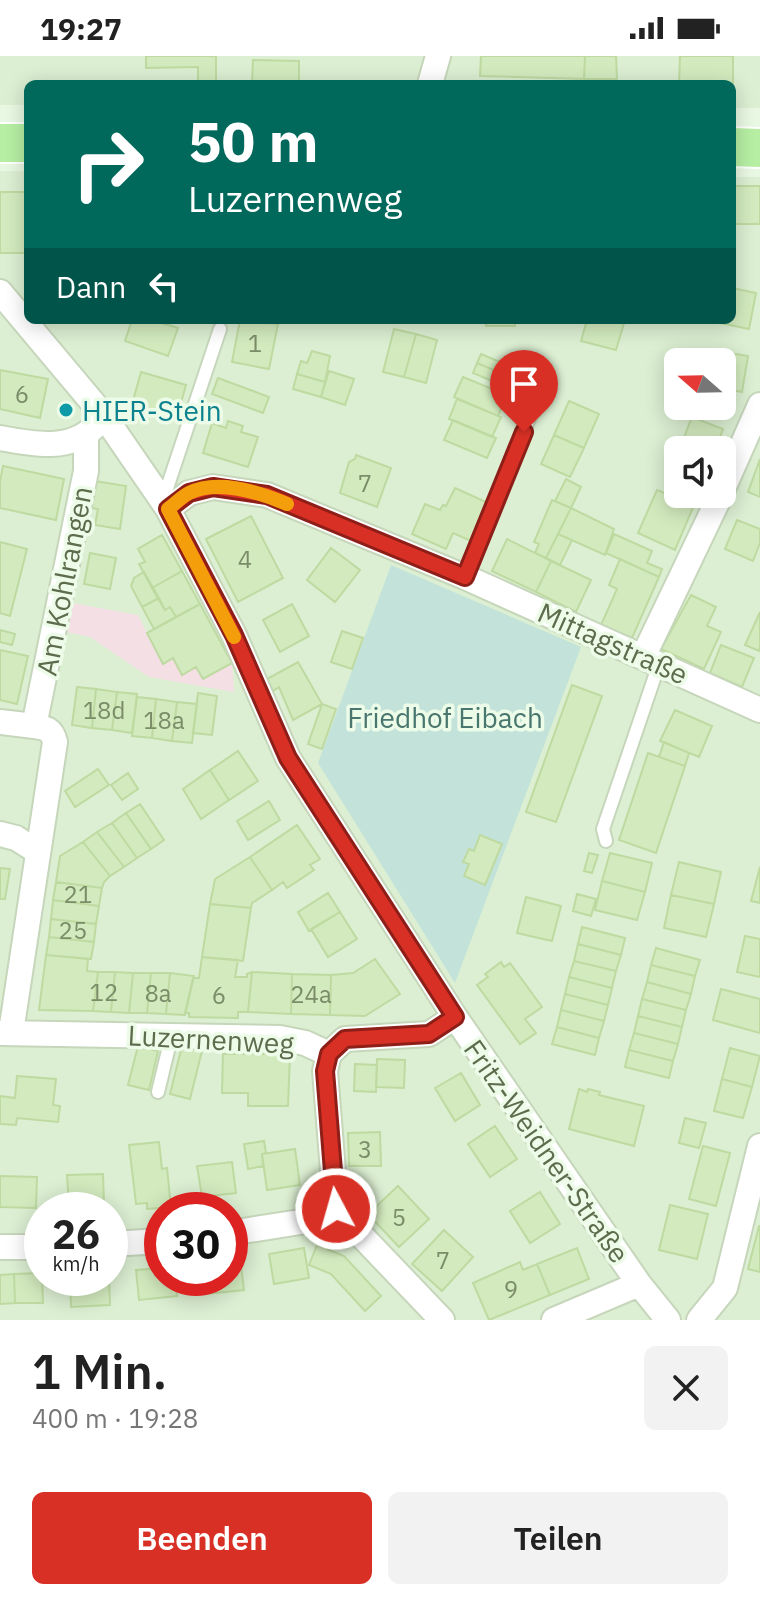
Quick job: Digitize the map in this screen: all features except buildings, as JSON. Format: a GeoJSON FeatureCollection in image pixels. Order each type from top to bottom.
{"type":"FeatureCollection","features":[{"type":"Feature","properties":{"kind":"main road"},"geometry":{"type":"LineString","coordinates":[[0,143],[24,143]]}},
{"type":"Feature","properties":{"kind":"main road"},"geometry":{"type":"LineString","coordinates":[[736,147],[760,148]]}},
{"type":"Feature","properties":{"kind":"street"},"geometry":{"type":"LineString","coordinates":[[431,80],[438,56]]}},
{"type":"Feature","properties":{"kind":"street","name":"Fritz-Weidner-Straße"},"geometry":{"type":"LineString","coordinates":[[0,292],[24,321]]}},
{"type":"Feature","properties":{"kind":"street","name":"Fritz-Weidner-Straße"},"geometry":{"type":"LineString","coordinates":[[27,324],[104,416],[166,504],[234,635],[288,758],[455,1017],[639,1284],[668,1320]]}},
{"type":"Feature","properties":{"kind":"street"},"geometry":{"type":"LineString","coordinates":[[736,459],[760,405]]}},
{"type":"Feature","properties":{"kind":"street"},"geometry":{"type":"LineString","coordinates":[[0,438],[44,446],[86,436],[104,416]]}},
{"type":"Feature","properties":{"kind":"street","name":"Am Kohlrangen"},"geometry":{"type":"LineString","coordinates":[[34,726],[86,471],[86,436]]}},
{"type":"Feature","properties":{"kind":"street","name":"Mittagstraße"},"geometry":{"type":"LineString","coordinates":[[166,504],[189,493],[213,487],[267,495],[465,577],[760,710]]}},
{"type":"Feature","properties":{"kind":"street"},"geometry":{"type":"LineString","coordinates":[[651,661],[715,508]]}},
{"type":"Feature","properties":{"kind":"street"},"geometry":{"type":"LineString","coordinates":[[0,722],[46,728],[53,734],[55,742],[5,1033]]}},
{"type":"Feature","properties":{"kind":"street"},"geometry":{"type":"LineString","coordinates":[[0,834],[16,838],[38,852]]}},
{"type":"Feature","properties":{"kind":"street","name":"Luzernenweg"},"geometry":{"type":"LineString","coordinates":[[5,1033],[280,1038],[305,1043],[329,1054],[345,1039],[429,1034],[455,1017]]}},
{"type":"Feature","properties":{"kind":"street"},"geometry":{"type":"LineString","coordinates":[[329,1054],[325,1071],[336,1209],[442,1320]]}},
{"type":"Feature","properties":{"kind":"street"},"geometry":{"type":"LineString","coordinates":[[699,1320],[725,1288],[760,1146]]}},
{"type":"Feature","properties":{"kind":"street"},"geometry":{"type":"LineString","coordinates":[[248,1230],[313,1220],[336,1209]]}},
{"type":"Feature","properties":{"kind":"street"},"geometry":{"type":"LineString","coordinates":[[0,1247],[24,1247]]}},
{"type":"Feature","properties":{"kind":"street"},"geometry":{"type":"LineString","coordinates":[[554,1320],[639,1284]]}},
{"type":"Feature","properties":{"kind":"lane"},"geometry":{"type":"LineString","coordinates":[[166,504],[220,329]]}},
{"type":"Feature","properties":{"kind":"lane"},"geometry":{"type":"LineString","coordinates":[[465,577],[547,374]]}},
{"type":"Feature","properties":{"kind":"lane"},"geometry":{"type":"LineString","coordinates":[[606,841],[603,829],[651,661]]}},
{"type":"Feature","properties":{"kind":"lane"},"geometry":{"type":"LineString","coordinates":[[158,1092],[172,1034]]}},
{"type":"Feature","properties":{"kind":"shaded area"},"geometry":{"type":"Polygon","coordinates":[[[0,56],[760,56],[760,108],[736,108],[736,80],[24,80],[24,105],[0,105],[0,56]]]}},
{"type":"Feature","properties":{"kind":"shaded area"},"geometry":{"type":"Polygon","coordinates":[[[0,171],[24,171],[24,324],[736,324],[736,177],[760,177],[760,1320],[0,1320],[0,171]]]}},
{"type":"Feature","properties":{"kind":"shaded area"},"geometry":{"type":"Polygon","coordinates":[[[72,603],[138,615],[147,633],[200,604],[232,663],[234,692],[149,677],[90,637],[66,632],[72,603]]]}},
{"type":"Feature","properties":{"kind":"green space","name":"Friedhof Eibach"},"geometry":{"type":"Polygon","coordinates":[[[391,565],[581,647],[455,983],[318,763],[391,565]]]}},
{"type":"Feature","properties":{"kind":"slow traffic"},"geometry":{"type":"LineString","coordinates":[[234,637],[168,509],[189,493],[213,487],[267,495],[287,504]]}},
{"type":"Feature","properties":{"kind":"place","name":"HIER-Stein"},"geometry":{"type":"Point","coordinates":[66,410]}},
{"type":"Feature","properties":{"kind":"route"},"geometry":{"type":"LineString","coordinates":[[336,1209],[325,1071],[329,1054],[345,1039],[429,1034],[455,1017],[288,758],[234,635],[168,509],[189,493],[213,487],[267,495],[465,577],[524,432]]}}]}
